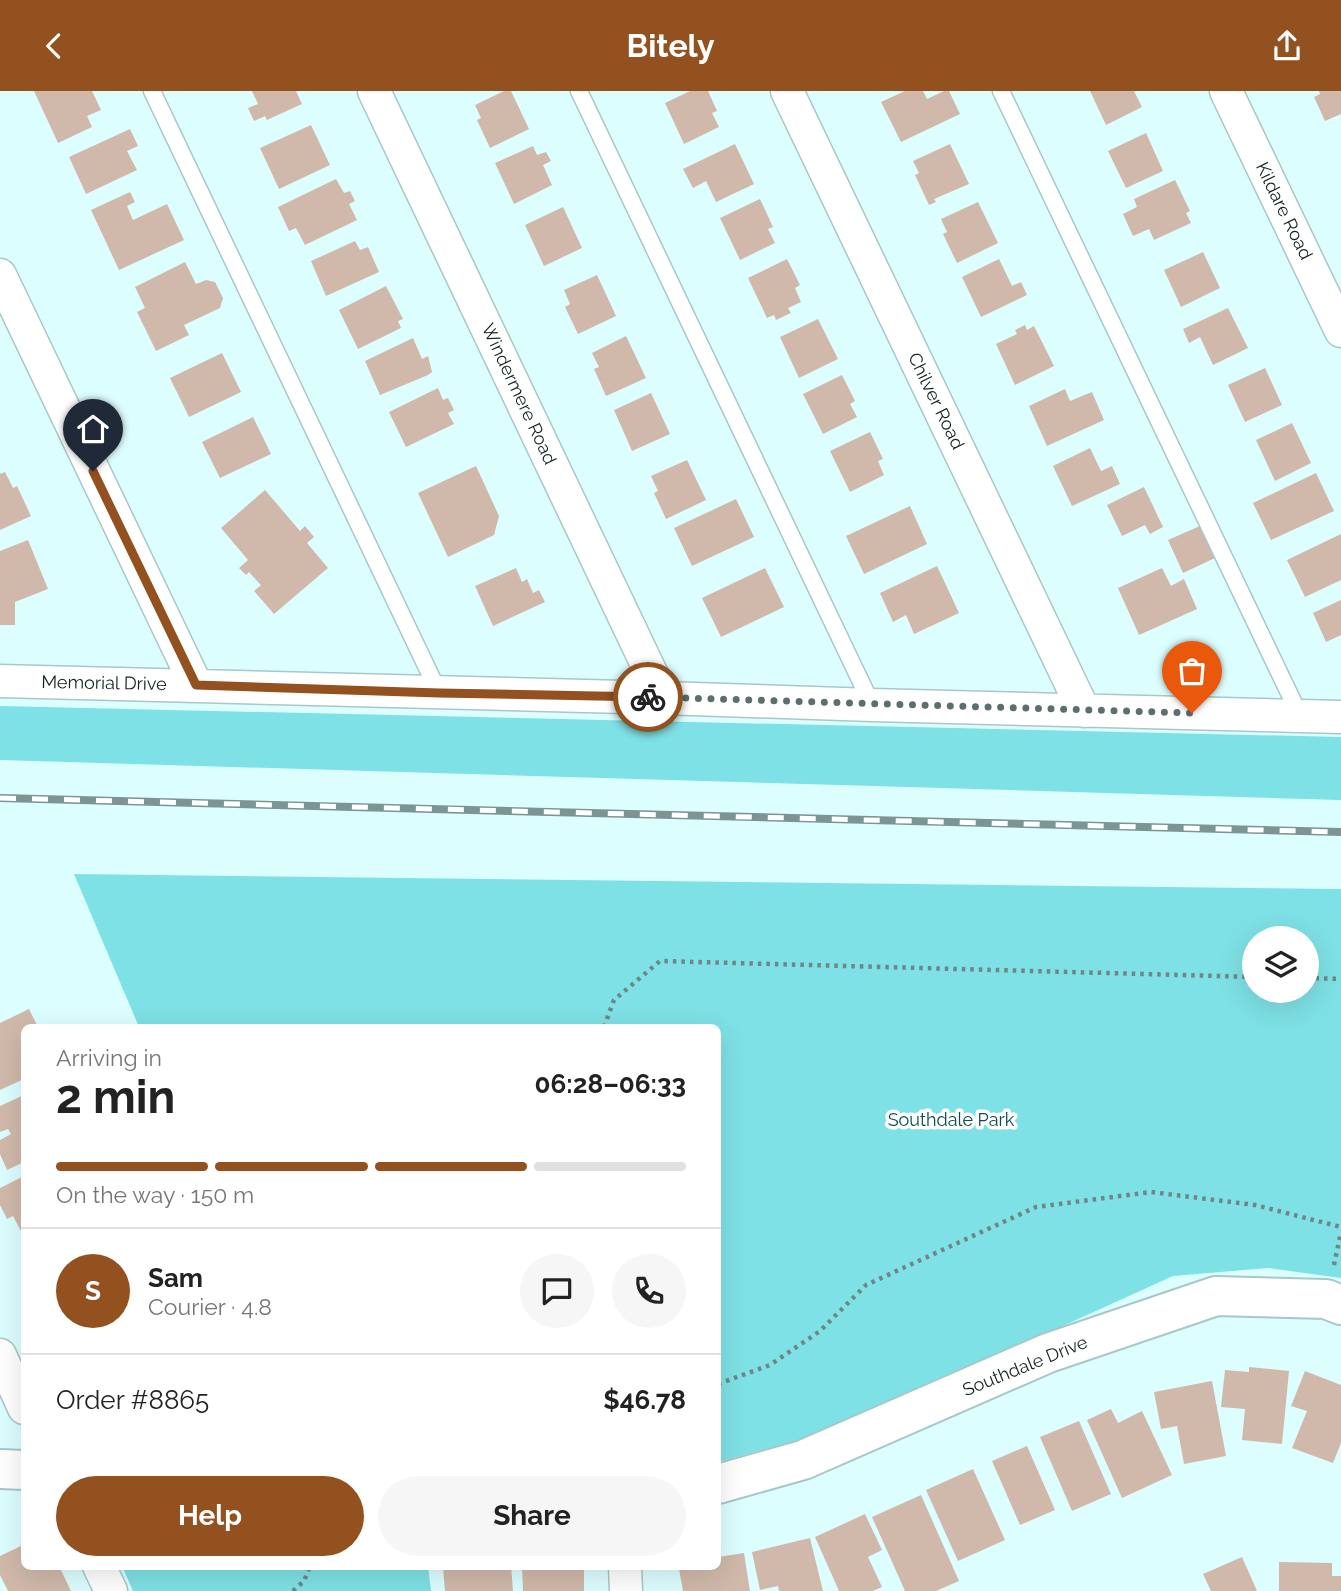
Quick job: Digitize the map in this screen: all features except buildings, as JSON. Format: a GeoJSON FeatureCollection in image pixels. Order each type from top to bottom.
{"type":"FeatureCollection","features":[{"type":"Feature","properties":{"kind":"street","name":"Windermere Road"},"geometry":{"type":"LineString","coordinates":[[374,91],[663,698]]}},
{"type":"Feature","properties":{"kind":"street","name":"Chilver Road"},"geometry":{"type":"LineString","coordinates":[[788,91],[1084,711]]}},
{"type":"Feature","properties":{"kind":"street","name":"Kildare Road"},"geometry":{"type":"LineString","coordinates":[[1226,91],[1341,331]]}},
{"type":"Feature","properties":{"kind":"street"},"geometry":{"type":"LineString","coordinates":[[0,275],[196,685]]}},
{"type":"Feature","properties":{"kind":"street","name":"Memorial Drive"},"geometry":{"type":"LineString","coordinates":[[0,681],[1341,717]]}},
{"type":"Feature","properties":{"kind":"street","name":"Southdale Drive"},"geometry":{"type":"LineString","coordinates":[[721,1484],[803,1460],[1048,1353],[1216,1296],[1326,1299],[1341,1305]]}},
{"type":"Feature","properties":{"kind":"street"},"geometry":{"type":"LineString","coordinates":[[0,1355],[21,1401]]}},
{"type":"Feature","properties":{"kind":"street"},"geometry":{"type":"LineString","coordinates":[[0,1469],[21,1470]]}},
{"type":"Feature","properties":{"kind":"street"},"geometry":{"type":"LineString","coordinates":[[101,1570],[111,1591]]}},
{"type":"Feature","properties":{"kind":"street"},"geometry":{"type":"LineString","coordinates":[[625,1570],[626,1591]]}},
{"type":"Feature","properties":{"kind":"lane"},"geometry":{"type":"LineString","coordinates":[[152,91],[439,693]]}},
{"type":"Feature","properties":{"kind":"lane"},"geometry":{"type":"LineString","coordinates":[[579,91],[872,705]]}},
{"type":"Feature","properties":{"kind":"lane"},"geometry":{"type":"LineString","coordinates":[[1001,91],[1300,716]]}},
{"type":"Feature","properties":{"kind":"path"},"geometry":{"type":"LineString","coordinates":[[605,1024],[614,1000],[660,961],[1242,977]]}},
{"type":"Feature","properties":{"kind":"path"},"geometry":{"type":"LineString","coordinates":[[1319,978],[1341,979]]}},
{"type":"Feature","properties":{"kind":"path"},"geometry":{"type":"LineString","coordinates":[[721,1383],[770,1365],[820,1331],[866,1285],[1036,1207],[1151,1192],[1255,1205],[1341,1227]]}},
{"type":"Feature","properties":{"kind":"path"},"geometry":{"type":"LineString","coordinates":[[1334,1264],[1341,1232]]}},
{"type":"Feature","properties":{"kind":"path"},"geometry":{"type":"LineString","coordinates":[[293,1591],[304,1581],[308,1570]]}},
{"type":"Feature","properties":{"kind":"green space"},"geometry":{"type":"Polygon","coordinates":[[[0,706],[1341,737],[1341,800],[0,760],[0,706]]]}},
{"type":"Feature","properties":{"kind":"green space","name":"Southdale Park"},"geometry":{"type":"Polygon","coordinates":[[[74,874],[1341,889],[1341,1278],[1268,1268],[1173,1276],[831,1431],[721,1461],[721,1024],[138,1024],[74,874]]]}},
{"type":"Feature","properties":{"kind":"green space"},"geometry":{"type":"Polygon","coordinates":[[[124,1570],[428,1570],[431,1591],[133,1591],[124,1570]]]}},
{"type":"Feature","properties":{"kind":"railway"},"geometry":{"type":"LineString","coordinates":[[0,798],[1341,832]]}},
{"type":"Feature","properties":{"kind":"way so far"},"geometry":{"type":"LineString","coordinates":[[648,697],[1192,713]]}},
{"type":"Feature","properties":{"kind":"route"},"geometry":{"type":"LineString","coordinates":[[93,471],[196,685],[648,697]]}}]}
